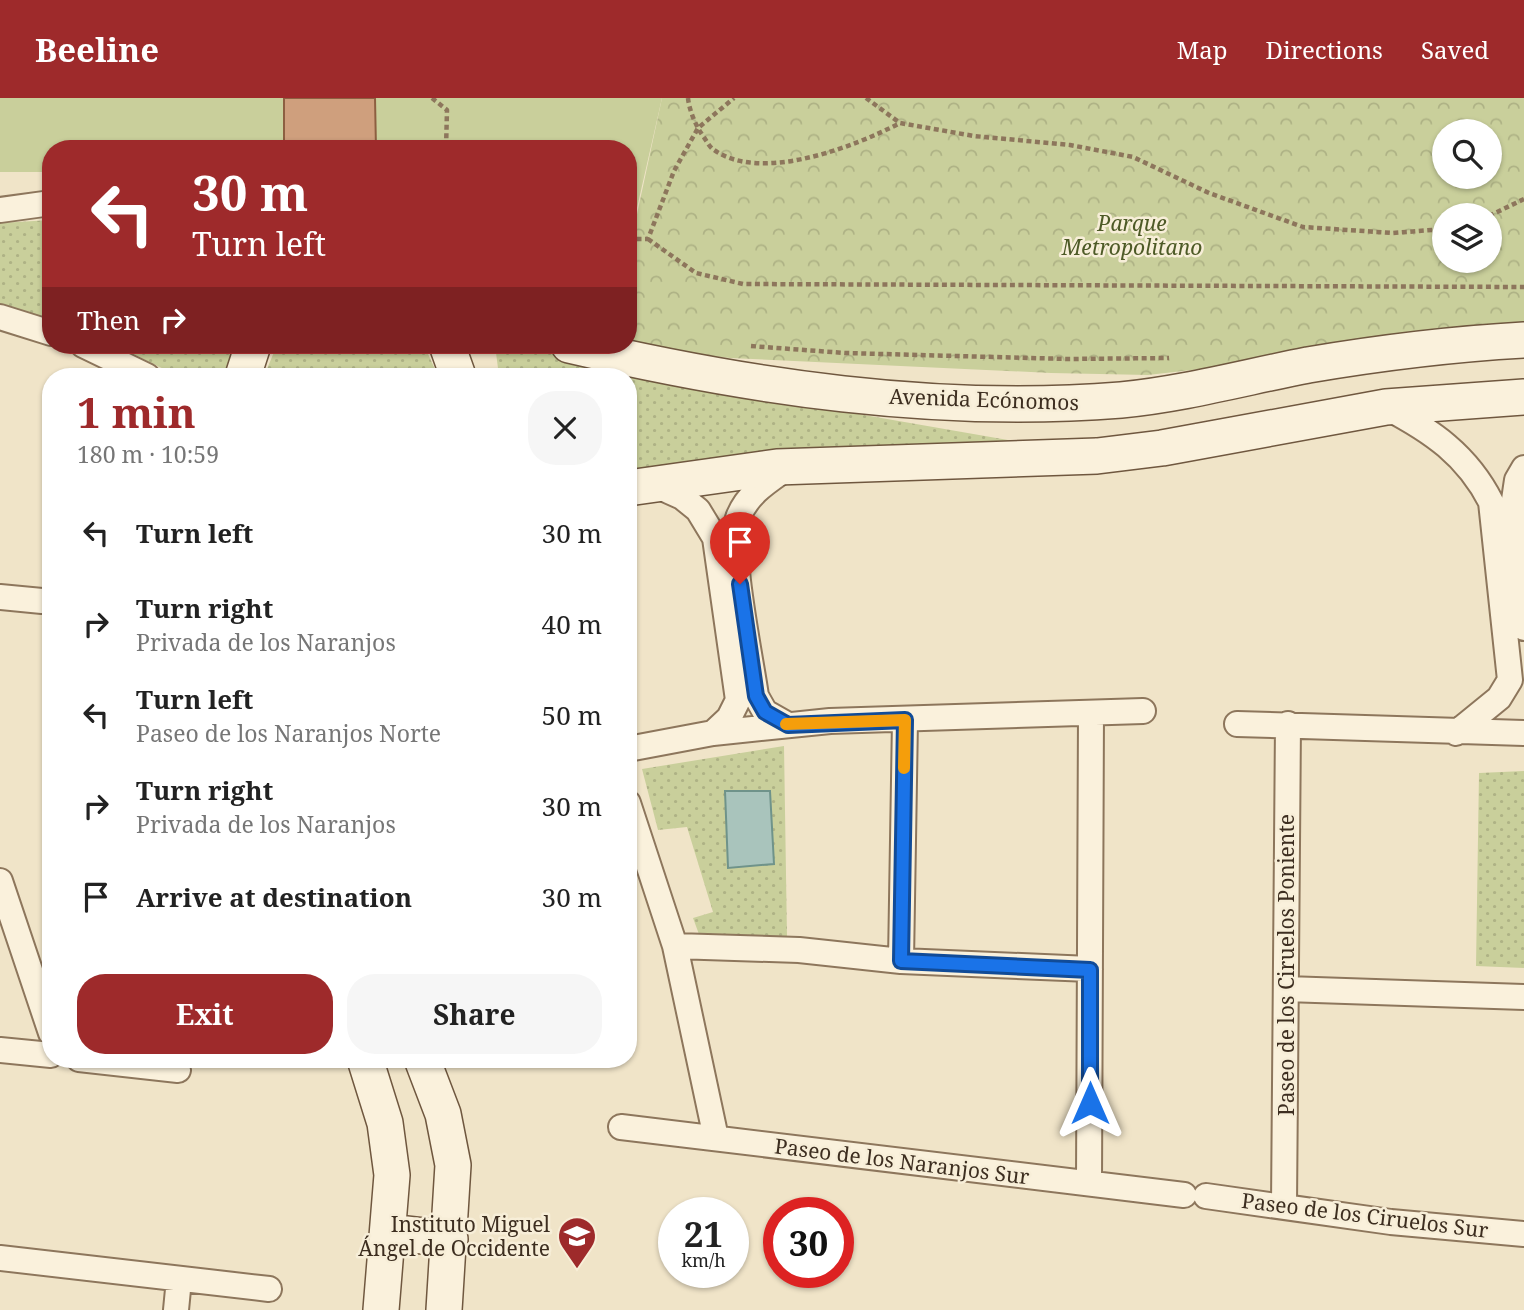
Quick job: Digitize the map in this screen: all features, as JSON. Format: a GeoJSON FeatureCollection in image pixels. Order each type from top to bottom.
{"type":"FeatureCollection","features":[{"type":"Feature","properties":{"kind":"street"},"geometry":{"type":"LineString","coordinates":[[0,209],[42,204]]}},
{"type":"Feature","properties":{"kind":"street"},"geometry":{"type":"LineString","coordinates":[[0,317],[42,330]]}},
{"type":"Feature","properties":{"kind":"street","name":"Avenida Ecónomos"},"geometry":{"type":"LineString","coordinates":[[606,354],[783,388],[957,402],[1042,405],[1154,396],[1357,357],[1524,340]]}},
{"type":"Feature","properties":{"kind":"street"},"geometry":{"type":"LineString","coordinates":[[102,354],[130,368]]}},
{"type":"Feature","properties":{"kind":"street"},"geometry":{"type":"LineString","coordinates":[[1154,396],[1162,447]]}},
{"type":"Feature","properties":{"kind":"street"},"geometry":{"type":"LineString","coordinates":[[640,486],[789,466],[1097,456],[1386,407],[1524,397]]}},
{"type":"Feature","properties":{"kind":"street"},"geometry":{"type":"LineString","coordinates":[[1386,407],[1450,446],[1481,482],[1491,502],[1510,680],[1499,698],[1456,733]]}},
{"type":"Feature","properties":{"kind":"street"},"geometry":{"type":"LineString","coordinates":[[788,725],[765,712],[756,696],[733,533],[739,516],[756,490],[789,466]]}},
{"type":"Feature","properties":{"kind":"street"},"geometry":{"type":"LineString","coordinates":[[1524,468],[1517,480],[1514,500],[1524,628]]}},
{"type":"Feature","properties":{"kind":"street"},"geometry":{"type":"LineString","coordinates":[[640,486],[682,498],[698,510],[715,537],[738,700],[729,718],[713,733]]}},
{"type":"Feature","properties":{"kind":"street"},"geometry":{"type":"LineString","coordinates":[[0,597],[42,601]]}},
{"type":"Feature","properties":{"kind":"street"},"geometry":{"type":"LineString","coordinates":[[637,746],[713,733],[788,725],[1143,711]]}},
{"type":"Feature","properties":{"kind":"street"},"geometry":{"type":"LineString","coordinates":[[1089,1183],[1091,713]]}},
{"type":"Feature","properties":{"kind":"street"},"geometry":{"type":"LineString","coordinates":[[901,961],[905,720]]}},
{"type":"Feature","properties":{"kind":"street"},"geometry":{"type":"LineString","coordinates":[[1237,724],[1456,733],[1524,733]]}},
{"type":"Feature","properties":{"kind":"street","name":"Paseo de los Ciruelos Poniente"},"geometry":{"type":"LineString","coordinates":[[1284,1205],[1288,724]]}},
{"type":"Feature","properties":{"kind":"street"},"geometry":{"type":"LineString","coordinates":[[637,831],[674,946],[716,1138]]}},
{"type":"Feature","properties":{"kind":"street"},"geometry":{"type":"LineString","coordinates":[[0,881],[42,1006]]}},
{"type":"Feature","properties":{"kind":"street"},"geometry":{"type":"LineString","coordinates":[[674,946],[799,950],[901,961],[1090,970]]}},
{"type":"Feature","properties":{"kind":"street"},"geometry":{"type":"LineString","coordinates":[[1286,989],[1524,997]]}},
{"type":"Feature","properties":{"kind":"street"},"geometry":{"type":"LineString","coordinates":[[0,1049],[42,1054]]}},
{"type":"Feature","properties":{"kind":"street"},"geometry":{"type":"LineString","coordinates":[[160,1068],[178,1070]]}},
{"type":"Feature","properties":{"kind":"street"},"geometry":{"type":"LineString","coordinates":[[368,1068],[385,1123],[392,1175],[381,1310]]}},
{"type":"Feature","properties":{"kind":"street"},"geometry":{"type":"LineString","coordinates":[[425,1068],[443,1114],[453,1165],[444,1310]]}},
{"type":"Feature","properties":{"kind":"street","name":"Paseo de los Naranjos Sur"},"geometry":{"type":"LineString","coordinates":[[621,1127],[1195,1195]]}},
{"type":"Feature","properties":{"kind":"street","name":"Paseo de los Ciruelos Sur"},"geometry":{"type":"LineString","coordinates":[[1195,1195],[1284,1205],[1391,1222],[1524,1234]]}},
{"type":"Feature","properties":{"kind":"street"},"geometry":{"type":"LineString","coordinates":[[387,1232],[450,1239]]}},
{"type":"Feature","properties":{"kind":"street"},"geometry":{"type":"LineString","coordinates":[[0,1258],[269,1289]]}},
{"type":"Feature","properties":{"kind":"street"},"geometry":{"type":"LineString","coordinates":[[176,1310],[179,1279]]}},
{"type":"Feature","properties":{"kind":"path"},"geometry":{"type":"LineString","coordinates":[[432,98],[447,110],[446,140]]}},
{"type":"Feature","properties":{"kind":"path"},"geometry":{"type":"LineString","coordinates":[[688,98],[698,128],[713,150],[748,163],[797,160],[874,137],[900,123]]}},
{"type":"Feature","properties":{"kind":"path"},"geometry":{"type":"LineString","coordinates":[[648,239],[674,171],[698,128],[734,98]]}},
{"type":"Feature","properties":{"kind":"path"},"geometry":{"type":"LineString","coordinates":[[866,98],[900,123],[974,136],[1070,145],[1133,158],[1209,193],[1303,227],[1393,233],[1432,230]]}},
{"type":"Feature","properties":{"kind":"path"},"geometry":{"type":"LineString","coordinates":[[1502,209],[1524,199]]}},
{"type":"Feature","properties":{"kind":"path"},"geometry":{"type":"LineString","coordinates":[[637,239],[648,239],[696,273],[743,284],[1524,287]]}},
{"type":"Feature","properties":{"kind":"path"},"geometry":{"type":"LineString","coordinates":[[744,345],[845,353],[1150,360],[1178,357]]}},
{"type":"Feature","properties":{"kind":"green space"},"geometry":{"type":"Polygon","coordinates":[[[0,98],[662,98],[637,208],[637,140],[42,140],[42,172],[0,172],[0,98]]]}},
{"type":"Feature","properties":{"kind":"green space","name":"Parque Metropolitano"},"geometry":{"type":"Polygon","coordinates":[[[662,98],[1524,98],[1524,332],[1148,375],[730,358],[637,347],[637,214],[662,98]]]}},
{"type":"Feature","properties":{"kind":"green space"},"geometry":{"type":"Polygon","coordinates":[[[42,221],[42,319],[0,304],[0,223],[42,221]]]}},
{"type":"Feature","properties":{"kind":"green space"},"geometry":{"type":"Polygon","coordinates":[[[133,354],[239,354],[235,368],[162,368],[133,354]]]}},
{"type":"Feature","properties":{"kind":"green space"},"geometry":{"type":"Polygon","coordinates":[[[273,354],[428,354],[434,368],[267,368],[273,354]]]}},
{"type":"Feature","properties":{"kind":"green space"},"geometry":{"type":"Polygon","coordinates":[[[496,354],[583,354],[737,393],[1025,443],[637,479],[637,368],[498,368],[496,354]]]}},
{"type":"Feature","properties":{"kind":"green space"},"geometry":{"type":"Polygon","coordinates":[[[784,746],[787,938],[700,937],[693,918],[713,912],[687,827],[658,830],[642,769],[784,746]]]}},
{"type":"Feature","properties":{"kind":"green space"},"geometry":{"type":"Polygon","coordinates":[[[1524,771],[1524,968],[1476,966],[1479,773],[1524,771]]]}},
{"type":"Feature","properties":{"kind":"water"},"geometry":{"type":"Polygon","coordinates":[[[725,791],[770,791],[774,864],[728,868],[725,791]]]}},
{"type":"Feature","properties":{"kind":"building"},"geometry":{"type":"Polygon","coordinates":[[[284,98],[375,98],[376,140],[284,140],[284,98]]]}},
{"type":"Feature","properties":{"kind":"slow traffic"},"geometry":{"type":"LineString","coordinates":[[786,724],[905,720],[904,768]]}},
{"type":"Feature","properties":{"kind":"place","name":"Instituto Miguel Ángel de Occidente"},"geometry":{"type":"Point","coordinates":[577,1270]}},
{"type":"Feature","properties":{"kind":"route"},"geometry":{"type":"LineString","coordinates":[[740,584],[756,696],[765,712],[788,725],[830,721],[905,720],[901,961],[1090,970],[1090,1103]]}}]}
